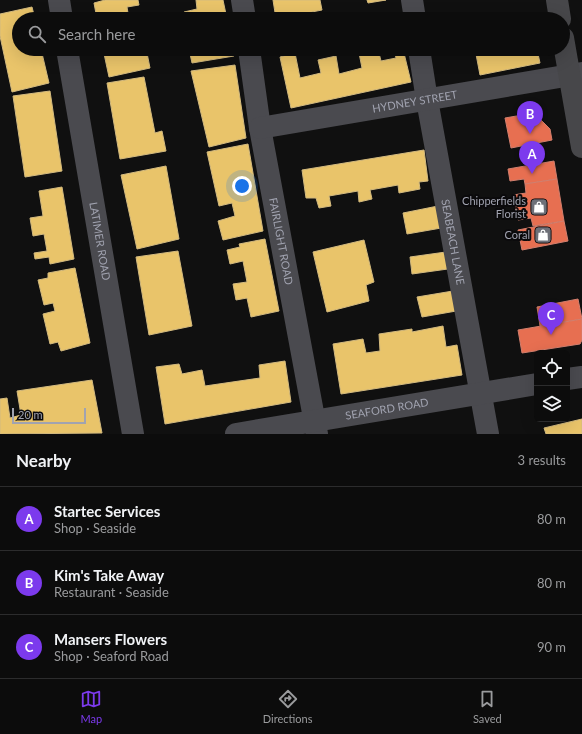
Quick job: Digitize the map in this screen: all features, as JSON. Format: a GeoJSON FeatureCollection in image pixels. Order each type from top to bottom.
{"type":"FeatureCollection","features":[{"type":"Feature","properties":{"kind":"main road"},"geometry":{"type":"LineString","coordinates":[[557,0],[559,12]]}},
{"type":"Feature","properties":{"kind":"main road"},"geometry":{"type":"LineString","coordinates":[[570,56],[576,74],[582,147]]}},
{"type":"Feature","properties":{"kind":"street"},"geometry":{"type":"LineString","coordinates":[[59,0],[61,12]]}},
{"type":"Feature","properties":{"kind":"street"},"geometry":{"type":"LineString","coordinates":[[242,0],[244,12]]}},
{"type":"Feature","properties":{"kind":"street"},"geometry":{"type":"LineString","coordinates":[[412,0],[414,12]]}},
{"type":"Feature","properties":{"kind":"street","name":"LATIMER ROAD"},"geometry":{"type":"LineString","coordinates":[[69,56],[133,434]]}},
{"type":"Feature","properties":{"kind":"street","name":"FAIRLIGHT ROAD"},"geometry":{"type":"LineString","coordinates":[[250,56],[260,128],[316,427]]}},
{"type":"Feature","properties":{"kind":"street","name":"SEABEACH LANE"},"geometry":{"type":"LineString","coordinates":[[420,56],[488,434]]}},
{"type":"Feature","properties":{"kind":"street","name":"HYDNEY STREET"},"geometry":{"type":"LineString","coordinates":[[260,128],[576,74]]}},
{"type":"Feature","properties":{"kind":"street"},"geometry":{"type":"LineString","coordinates":[[570,379],[582,377]]}},
{"type":"Feature","properties":{"kind":"street","name":"SEAFORD ROAD"},"geometry":{"type":"LineString","coordinates":[[236,434],[316,427],[480,392],[534,384]]}},
{"type":"Feature","properties":{"kind":"building: Homes"},"geometry":{"type":"Polygon","coordinates":[[[105,0],[138,0],[139,5],[127,7],[128,12],[96,12],[94,3],[105,0]]]}},
{"type":"Feature","properties":{"kind":"building: Homes"},"geometry":{"type":"Polygon","coordinates":[[[196,0],[223,0],[226,12],[184,12],[197,9],[196,0]]]}},
{"type":"Feature","properties":{"kind":"building: Homes"},"geometry":{"type":"Polygon","coordinates":[[[273,0],[320,0],[322,10],[312,12],[275,12],[273,0]]]}},
{"type":"Feature","properties":{"kind":"building: Homes"},"geometry":{"type":"Polygon","coordinates":[[[367,0],[386,0],[368,3],[367,0]]]}},
{"type":"Feature","properties":{"kind":"building: Homes"},"geometry":{"type":"Polygon","coordinates":[[[32,7],[33,12],[12,12],[12,56],[43,56],[49,83],[12,92],[0,36],[0,14],[32,7]]]}},
{"type":"Feature","properties":{"kind":"building: Homes"},"geometry":{"type":"Polygon","coordinates":[[[104,56],[148,56],[150,68],[109,77],[104,56]]]}},
{"type":"Feature","properties":{"kind":"building: Homes"},"geometry":{"type":"Polygon","coordinates":[[[190,56],[234,56],[192,63],[190,56]]]}},
{"type":"Feature","properties":{"kind":"building: Homes"},"geometry":{"type":"Polygon","coordinates":[[[296,56],[300,78],[321,73],[318,60],[336,56],[339,74],[362,68],[360,56],[380,56],[381,61],[396,58],[396,56],[405,56],[411,82],[291,108],[280,57],[296,56]]]}},
{"type":"Feature","properties":{"kind":"building: Homes"},"geometry":{"type":"Polygon","coordinates":[[[476,56],[538,56],[540,63],[480,75],[476,56]]]}},
{"type":"Feature","properties":{"kind":"building: Homes"},"geometry":{"type":"Polygon","coordinates":[[[235,65],[246,138],[209,147],[191,71],[235,65]]]}},
{"type":"Feature","properties":{"kind":"building: Homes"},"geometry":{"type":"Polygon","coordinates":[[[144,77],[155,133],[162,131],[166,151],[120,159],[107,83],[144,77]]]}},
{"type":"Feature","properties":{"kind":"building: Homes"},"geometry":{"type":"Polygon","coordinates":[[[50,91],[62,171],[25,177],[13,96],[50,91]]]}},
{"type":"Feature","properties":{"kind":"building: Homes"},"geometry":{"type":"Polygon","coordinates":[[[248,144],[263,231],[223,240],[218,221],[235,216],[232,203],[219,206],[207,152],[248,144]]]}},
{"type":"Feature","properties":{"kind":"building: Homes"},"geometry":{"type":"Polygon","coordinates":[[[424,150],[428,181],[419,182],[420,189],[399,193],[398,185],[370,190],[372,199],[359,202],[358,191],[329,196],[331,206],[319,208],[316,198],[306,198],[302,170],[424,150]]]}},
{"type":"Feature","properties":{"kind":"building: Homes"},"geometry":{"type":"Polygon","coordinates":[[[166,166],[179,239],[137,249],[121,175],[166,166]]]}},
{"type":"Feature","properties":{"kind":"building: Homes"},"geometry":{"type":"Polygon","coordinates":[[[62,187],[74,259],[50,264],[49,257],[35,259],[34,253],[47,251],[44,234],[33,236],[30,218],[43,216],[39,191],[62,187]]]}},
{"type":"Feature","properties":{"kind":"building: Homes"},"geometry":{"type":"Polygon","coordinates":[[[443,205],[447,227],[407,234],[403,213],[443,205]]]}},
{"type":"Feature","properties":{"kind":"building: Homes"},"geometry":{"type":"Polygon","coordinates":[[[265,239],[279,311],[251,317],[247,298],[236,300],[233,284],[247,282],[243,261],[230,264],[227,250],[240,247],[239,244],[265,239]]]}},
{"type":"Feature","properties":{"kind":"building: Homes"},"geometry":{"type":"Polygon","coordinates":[[[364,240],[374,282],[366,285],[369,301],[327,312],[313,252],[364,240]]]}},
{"type":"Feature","properties":{"kind":"building: Homes"},"geometry":{"type":"Polygon","coordinates":[[[178,251],[192,326],[149,335],[136,257],[178,251]]]}},
{"type":"Feature","properties":{"kind":"building: Homes"},"geometry":{"type":"Polygon","coordinates":[[[453,251],[455,268],[412,274],[410,257],[453,251]]]}},
{"type":"Feature","properties":{"kind":"building: Homes"},"geometry":{"type":"Polygon","coordinates":[[[75,268],[90,343],[61,351],[58,342],[50,344],[43,314],[55,311],[53,303],[44,305],[38,280],[48,278],[48,273],[75,268]]]}},
{"type":"Feature","properties":{"kind":"building: Homes"},"geometry":{"type":"Polygon","coordinates":[[[459,290],[462,310],[422,317],[417,297],[459,290]]]}},
{"type":"Feature","properties":{"kind":"building: Homes"},"geometry":{"type":"Polygon","coordinates":[[[443,326],[446,347],[457,345],[462,375],[341,394],[333,344],[363,339],[366,353],[380,351],[379,334],[412,329],[412,332],[443,326]]]}},
{"type":"Feature","properties":{"kind":"building: Homes"},"geometry":{"type":"Polygon","coordinates":[[[285,361],[291,402],[165,424],[156,367],[179,364],[182,374],[202,370],[205,386],[260,378],[259,365],[285,361]]]}},
{"type":"Feature","properties":{"kind":"building: Homes"},"geometry":{"type":"Polygon","coordinates":[[[92,380],[102,433],[0,434],[0,399],[7,398],[10,418],[21,415],[17,391],[92,380]]]}},
{"type":"Feature","properties":{"kind":"building: Homes"},"geometry":{"type":"Polygon","coordinates":[[[582,419],[582,434],[546,434],[544,428],[582,419]]]}},
{"type":"Feature","properties":{"kind":"building: Shops"},"geometry":{"type":"Polygon","coordinates":[[[534,113],[550,129],[552,140],[511,148],[505,118],[534,113]]]}},
{"type":"Feature","properties":{"kind":"building: Shops"},"geometry":{"type":"Polygon","coordinates":[[[554,161],[557,179],[525,184],[524,179],[510,181],[508,169],[554,161]]]}},
{"type":"Feature","properties":{"kind":"building: Shops","name":"Chipperfields Florist"},"geometry":{"type":"Polygon","coordinates":[[[557,179],[564,221],[533,226],[531,218],[518,220],[513,195],[526,193],[525,184],[557,179]]]}},
{"type":"Feature","properties":{"kind":"building: Shops","name":"Coral"},"geometry":{"type":"Polygon","coordinates":[[[564,221],[568,241],[522,250],[518,230],[564,221]]]}},
{"type":"Feature","properties":{"kind":"building: Shops"},"geometry":{"type":"Polygon","coordinates":[[[578,299],[582,319],[540,326],[537,307],[578,299]]]}},
{"type":"Feature","properties":{"kind":"building: Shops"},"geometry":{"type":"Polygon","coordinates":[[[582,319],[582,340],[580,344],[522,353],[518,330],[582,319]]]}},
{"type":"Feature","properties":{"kind":"place","name":"Kim's Take Away"},"geometry":{"type":"Point","coordinates":[530,134]}},
{"type":"Feature","properties":{"kind":"place","name":"Startec Services"},"geometry":{"type":"Point","coordinates":[532,174]}},
{"type":"Feature","properties":{"kind":"place","name":"Chipperfields Florist"},"geometry":{"type":"Point","coordinates":[539,207]}},
{"type":"Feature","properties":{"kind":"place","name":"Coral"},"geometry":{"type":"Point","coordinates":[543,235]}},
{"type":"Feature","properties":{"kind":"place","name":"Mansers Flowers"},"geometry":{"type":"Point","coordinates":[551,335]}}]}
